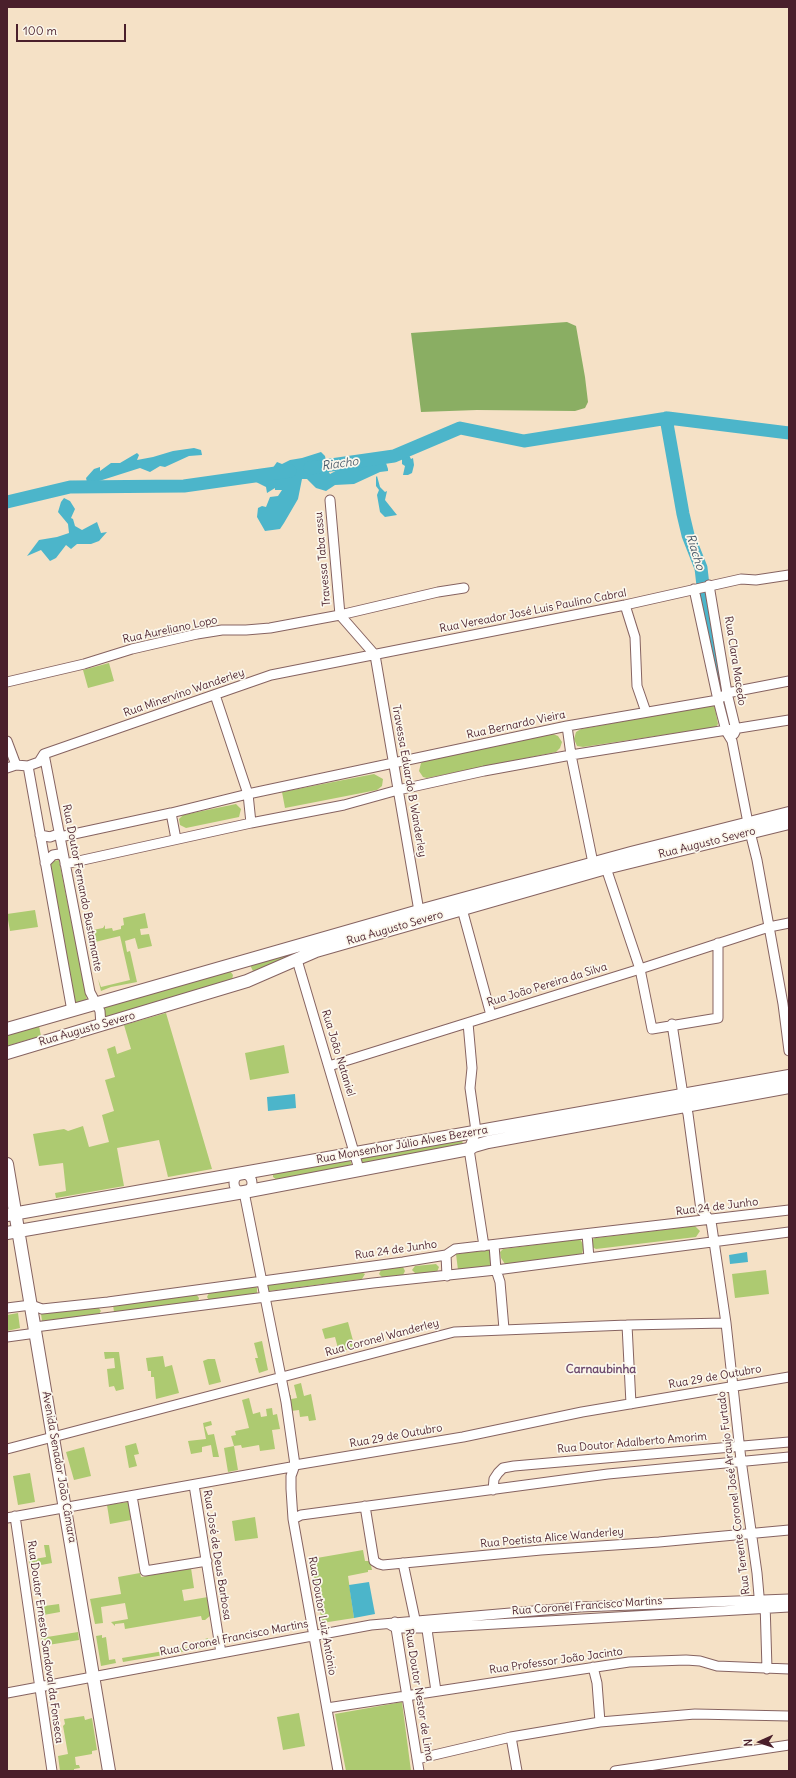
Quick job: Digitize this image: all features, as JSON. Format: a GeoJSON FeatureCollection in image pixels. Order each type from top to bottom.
{"type":"FeatureCollection","features":[{"type":"Feature","properties":{"kind":"main road","name":"Rua Augusto Severo"},"geometry":{"type":"LineString","coordinates":[[7,1052],[247,981],[316,951],[420,916],[593,863],[632,857],[749,828],[789,813]]}},
{"type":"Feature","properties":{"kind":"main road","name":"Rua Augusto Severo"},"geometry":{"type":"LineString","coordinates":[[749,828],[789,823]]}},
{"type":"Feature","properties":{"kind":"main road","name":"Rua Augusto Severo"},"geometry":{"type":"LineString","coordinates":[[7,1029],[242,962],[420,916],[462,909],[606,868],[632,857]]}},
{"type":"Feature","properties":{"kind":"main road"},"geometry":{"type":"LineString","coordinates":[[242,962],[236,970],[236,975],[242,980],[247,981]]}},
{"type":"Feature","properties":{"kind":"main road"},"geometry":{"type":"LineString","coordinates":[[228,966],[234,972],[235,984]]}},
{"type":"Feature","properties":{"kind":"main road","name":"Rua Monsenhor Júlio Alves Bezerra"},"geometry":{"type":"LineString","coordinates":[[13,1232],[244,1192],[469,1149],[488,1142],[789,1076]]}},
{"type":"Feature","properties":{"kind":"main road","name":"Rua Monsenhor Júlio Alves Bezerra"},"geometry":{"type":"LineString","coordinates":[[11,1214],[476,1131],[685,1100],[789,1087]]}},
{"type":"Feature","properties":{"kind":"main road","name":"Avenida Senador João Câmara"},"geometry":{"type":"LineString","coordinates":[[7,1164],[13,1232],[31,1305],[66,1507],[90,1677],[109,1771]]}},
{"type":"Feature","properties":{"kind":"main road"},"geometry":{"type":"LineString","coordinates":[[164,1187],[167,1205]]}},
{"type":"Feature","properties":{"kind":"main road"},"geometry":{"type":"LineString","coordinates":[[139,1192],[142,1209]]}},
{"type":"Feature","properties":{"kind":"street","name":"Travessa Taba assu"},"geometry":{"type":"LineString","coordinates":[[330,500],[340,615]]}},
{"type":"Feature","properties":{"kind":"street","name":"Rua Vereador José Luis Paulino Cabral"},"geometry":{"type":"LineString","coordinates":[[375,655],[625,605],[741,579],[756,580],[789,575]]}},
{"type":"Feature","properties":{"kind":"street","name":"Rua Clara Macedo"},"geometry":{"type":"LineString","coordinates":[[710,585],[727,693],[732,741],[786,1004],[789,1051]]}},
{"type":"Feature","properties":{"kind":"street"},"geometry":{"type":"LineString","coordinates":[[375,655],[340,615],[438,592],[464,588]]}},
{"type":"Feature","properties":{"kind":"street","name":"Rua Clara Macedo"},"geometry":{"type":"LineString","coordinates":[[694,589],[718,700],[731,730]]}},
{"type":"Feature","properties":{"kind":"street"},"geometry":{"type":"LineString","coordinates":[[625,605],[635,637],[637,686],[646,712]]}},
{"type":"Feature","properties":{"kind":"street","name":"Rua Aureliano Lopo"},"geometry":{"type":"LineString","coordinates":[[7,682],[84,664],[132,649],[198,634],[222,630],[270,628],[340,615]]}},
{"type":"Feature","properties":{"kind":"street","name":"Rua Minervino Wanderley"},"geometry":{"type":"LineString","coordinates":[[28,766],[39,762],[44,754],[271,675],[375,655]]}},
{"type":"Feature","properties":{"kind":"street","name":"Travessa Eduardo B Wanderley"},"geometry":{"type":"LineString","coordinates":[[375,655],[420,916]]}},
{"type":"Feature","properties":{"kind":"street","name":"Rua Bernardo Vieira"},"geometry":{"type":"LineString","coordinates":[[40,835],[50,837],[58,834],[171,813],[248,794],[567,726],[718,700],[727,693],[789,681]]}},
{"type":"Feature","properties":{"kind":"street"},"geometry":{"type":"LineString","coordinates":[[215,695],[248,794],[251,823]]}},
{"type":"Feature","properties":{"kind":"street"},"geometry":{"type":"LineString","coordinates":[[45,863],[53,855],[59,854],[64,860],[344,806],[398,790],[571,755],[789,720]]}},
{"type":"Feature","properties":{"kind":"street"},"geometry":{"type":"LineString","coordinates":[[567,726],[571,755],[593,863]]}},
{"type":"Feature","properties":{"kind":"street"},"geometry":{"type":"LineString","coordinates":[[7,741],[11,767],[28,766],[72,1011]]}},
{"type":"Feature","properties":{"kind":"street","name":"Rua Doutor Fernando Bustamante"},"geometry":{"type":"LineString","coordinates":[[44,754],[90,992],[95,1005],[100,1011],[101,1025]]}},
{"type":"Feature","properties":{"kind":"street"},"geometry":{"type":"LineString","coordinates":[[171,813],[176,838]]}},
{"type":"Feature","properties":{"kind":"street"},"geometry":{"type":"LineString","coordinates":[[606,868],[640,969],[652,1029],[672,1024],[718,1018],[718,943]]}},
{"type":"Feature","properties":{"kind":"street"},"geometry":{"type":"LineString","coordinates":[[462,909],[491,1015]]}},
{"type":"Feature","properties":{"kind":"street","name":"Rua João Pereira da Silva"},"geometry":{"type":"LineString","coordinates":[[329,1066],[640,969],[770,926],[789,923]]}},
{"type":"Feature","properties":{"kind":"street","name":"Rua João Nataniel"},"geometry":{"type":"LineString","coordinates":[[297,960],[359,1169]]}},
{"type":"Feature","properties":{"kind":"street"},"geometry":{"type":"LineString","coordinates":[[468,1023],[472,1068],[470,1088],[476,1131],[469,1149],[484,1246]]}},
{"type":"Feature","properties":{"kind":"street","name":"Rua Tenente Coronel José Araujo Furtado"},"geometry":{"type":"LineString","coordinates":[[672,1024],[701,1210],[711,1220],[726,1323],[739,1445],[762,1604],[767,1668]]}},
{"type":"Feature","properties":{"kind":"street"},"geometry":{"type":"LineString","coordinates":[[241,1174],[236,1177],[234,1185],[237,1190],[244,1192],[280,1378],[295,1465]]}},
{"type":"Feature","properties":{"kind":"street","name":"Rua 24 de Junho"},"geometry":{"type":"LineString","coordinates":[[7,1308],[31,1305],[42,1309],[196,1291],[446,1255],[455,1250],[484,1246],[789,1210]]}},
{"type":"Feature","properties":{"kind":"street"},"geometry":{"type":"LineString","coordinates":[[7,1337],[35,1330],[110,1318],[373,1283],[496,1270],[789,1232]]}},
{"type":"Feature","properties":{"kind":"street"},"geometry":{"type":"LineString","coordinates":[[586,1234],[590,1258]]}},
{"type":"Feature","properties":{"kind":"street"},"geometry":{"type":"LineString","coordinates":[[494,1245],[496,1270],[500,1282],[504,1329]]}},
{"type":"Feature","properties":{"kind":"street"},"geometry":{"type":"LineString","coordinates":[[446,1255],[447,1276]]}},
{"type":"Feature","properties":{"kind":"street"},"geometry":{"type":"LineString","coordinates":[[372,1266],[373,1283]]}},
{"type":"Feature","properties":{"kind":"street"},"geometry":{"type":"LineString","coordinates":[[210,1289],[206,1292],[205,1297],[207,1302],[212,1305]]}},
{"type":"Feature","properties":{"kind":"street"},"geometry":{"type":"LineString","coordinates":[[196,1291],[201,1294],[202,1300],[197,1307]]}},
{"type":"Feature","properties":{"kind":"street"},"geometry":{"type":"LineString","coordinates":[[108,1302],[110,1318]]}},
{"type":"Feature","properties":{"kind":"street","name":"Rua Coronel Wanderley"},"geometry":{"type":"LineString","coordinates":[[7,1450],[454,1332],[504,1329],[726,1323]]}},
{"type":"Feature","properties":{"kind":"street"},"geometry":{"type":"LineString","coordinates":[[627,1325],[631,1404]]}},
{"type":"Feature","properties":{"kind":"street","name":"Rua 29 de Outubro"},"geometry":{"type":"LineString","coordinates":[[11,1517],[194,1485],[295,1465],[463,1437],[502,1428],[631,1404],[789,1377]]}},
{"type":"Feature","properties":{"kind":"street","name":"Rua Doutor Adalberto Amorim"},"geometry":{"type":"LineString","coordinates":[[493,1490],[494,1479],[504,1468],[606,1457],[789,1442]]}},
{"type":"Feature","properties":{"kind":"street"},"geometry":{"type":"LineString","coordinates":[[606,1457],[608,1474]]}},
{"type":"Feature","properties":{"kind":"street"},"geometry":{"type":"LineString","coordinates":[[293,1519],[301,1515],[364,1506],[608,1474],[741,1460],[789,1457]]}},
{"type":"Feature","properties":{"kind":"street","name":"Rua Doutor Luiz António"},"geometry":{"type":"LineString","coordinates":[[295,1465],[291,1476],[290,1489],[293,1519],[338,1771]]}},
{"type":"Feature","properties":{"kind":"street","name":"Rua José de Deus Barbosa"},"geometry":{"type":"LineString","coordinates":[[194,1485],[221,1653]]}},
{"type":"Feature","properties":{"kind":"street"},"geometry":{"type":"LineString","coordinates":[[132,1496],[145,1571],[150,1572],[207,1561]]}},
{"type":"Feature","properties":{"kind":"street","name":"Rua Poetista Alice Wanderley"},"geometry":{"type":"LineString","coordinates":[[364,1506],[374,1561],[379,1564],[789,1530]]}},
{"type":"Feature","properties":{"kind":"street","name":"Rua Doutor Ernesto Sandoval da Fonseca"},"geometry":{"type":"LineString","coordinates":[[11,1517],[52,1771]]}},
{"type":"Feature","properties":{"kind":"street"},"geometry":{"type":"LineString","coordinates":[[403,1563],[421,1624],[436,1691]]}},
{"type":"Feature","properties":{"kind":"street","name":"Rua Coronel Francisco Martins"},"geometry":{"type":"LineString","coordinates":[[7,1693],[371,1625],[581,1618],[762,1604],[789,1598]]}},
{"type":"Feature","properties":{"kind":"street","name":"Rua Coronel Francisco Martins"},"geometry":{"type":"LineString","coordinates":[[421,1624],[580,1607],[762,1604],[789,1607]]}},
{"type":"Feature","properties":{"kind":"street"},"geometry":{"type":"LineString","coordinates":[[580,1607],[581,1618]]}},
{"type":"Feature","properties":{"kind":"street","name":"Rua Doutor Nestor de Lima"},"geometry":{"type":"LineString","coordinates":[[393,1624],[419,1771]]}},
{"type":"Feature","properties":{"kind":"street","name":"Rua Professor João Jacinto"},"geometry":{"type":"LineString","coordinates":[[326,1708],[629,1662],[686,1660],[700,1661],[717,1666],[789,1669]]}},
{"type":"Feature","properties":{"kind":"street"},"geometry":{"type":"LineString","coordinates":[[593,1667],[597,1683],[600,1722]]}},
{"type":"Feature","properties":{"kind":"street"},"geometry":{"type":"LineString","coordinates":[[417,1759],[511,1736],[600,1722],[695,1714],[789,1716]]}},
{"type":"Feature","properties":{"kind":"street"},"geometry":{"type":"LineString","coordinates":[[511,1736],[517,1771]]}},
{"type":"Feature","properties":{"kind":"street"},"geometry":{"type":"LineString","coordinates":[[615,1771],[789,1745]]}},
{"type":"Feature","properties":{"kind":"green space"},"geometry":{"type":"Polygon","coordinates":[[[567,322],[576,326],[588,402],[585,408],[575,411],[477,410],[421,412],[411,333],[567,322]]]}},
{"type":"Feature","properties":{"kind":"green space"},"geometry":{"type":"Polygon","coordinates":[[[109,663],[114,681],[88,688],[83,670],[109,663]]]}},
{"type":"Feature","properties":{"kind":"green space"},"geometry":{"type":"Polygon","coordinates":[[[713,705],[718,724],[716,727],[583,747],[577,746],[574,739],[576,732],[581,729],[713,705]]]}},
{"type":"Feature","properties":{"kind":"green space"},"geometry":{"type":"Polygon","coordinates":[[[553,734],[558,736],[562,742],[560,748],[556,752],[427,778],[423,777],[419,771],[421,763],[424,761],[553,734]]]}},
{"type":"Feature","properties":{"kind":"green space"},"geometry":{"type":"Polygon","coordinates":[[[374,774],[383,779],[382,786],[377,790],[285,808],[282,792],[374,774]]]}},
{"type":"Feature","properties":{"kind":"green space"},"geometry":{"type":"Polygon","coordinates":[[[236,804],[241,809],[239,817],[186,828],[180,825],[179,819],[183,815],[236,804]]]}},
{"type":"Feature","properties":{"kind":"green space"},"geometry":{"type":"Polygon","coordinates":[[[59,860],[87,1000],[85,1002],[75,1002],[49,862],[59,860]]]}},
{"type":"Feature","properties":{"kind":"green space"},"geometry":{"type":"Polygon","coordinates":[[[35,910],[38,927],[10,931],[7,914],[35,910]]]}},
{"type":"Feature","properties":{"kind":"green space"},"geometry":{"type":"Polygon","coordinates":[[[145,913],[148,928],[140,929],[141,935],[149,934],[152,946],[138,949],[135,938],[125,941],[127,952],[130,951],[137,982],[111,987],[101,991],[98,979],[101,987],[130,980],[120,936],[91,943],[88,931],[103,928],[105,925],[105,929],[112,928],[113,931],[121,929],[121,926],[124,925],[123,918],[145,913]]]}},
{"type":"Feature","properties":{"kind":"green space"},"geometry":{"type":"Polygon","coordinates":[[[412,916],[253,971],[250,965],[412,916]]]}},
{"type":"Feature","properties":{"kind":"green space"},"geometry":{"type":"Polygon","coordinates":[[[230,971],[233,975],[232,980],[103,1018],[101,1008],[230,971]]]}},
{"type":"Feature","properties":{"kind":"green space"},"geometry":{"type":"Polygon","coordinates":[[[166,1013],[212,1169],[168,1177],[159,1140],[117,1148],[124,1186],[56,1198],[55,1193],[66,1191],[63,1163],[39,1166],[33,1134],[64,1129],[68,1131],[83,1126],[89,1147],[109,1142],[102,1115],[114,1111],[105,1080],[115,1077],[107,1049],[115,1046],[117,1054],[131,1049],[124,1025],[166,1013]]]}},
{"type":"Feature","properties":{"kind":"green space"},"geometry":{"type":"Polygon","coordinates":[[[39,1026],[41,1036],[7,1046],[7,1035],[39,1026]]]}},
{"type":"Feature","properties":{"kind":"green space"},"geometry":{"type":"Polygon","coordinates":[[[284,1045],[289,1073],[250,1080],[245,1053],[284,1045]]]}},
{"type":"Feature","properties":{"kind":"green space"},"geometry":{"type":"Polygon","coordinates":[[[462,1139],[463,1145],[363,1163],[361,1160],[362,1157],[462,1139]]]}},
{"type":"Feature","properties":{"kind":"green space"},"geometry":{"type":"Polygon","coordinates":[[[350,1159],[352,1166],[277,1180],[273,1177],[273,1173],[350,1159]]]}},
{"type":"Feature","properties":{"kind":"green space"},"geometry":{"type":"Polygon","coordinates":[[[695,1226],[700,1231],[696,1237],[596,1249],[592,1247],[592,1240],[595,1238],[695,1226]]]}},
{"type":"Feature","properties":{"kind":"green space"},"geometry":{"type":"Polygon","coordinates":[[[580,1239],[584,1246],[582,1254],[505,1264],[501,1258],[500,1252],[503,1249],[580,1239]]]}},
{"type":"Feature","properties":{"kind":"green space"},"geometry":{"type":"Polygon","coordinates":[[[490,1250],[491,1266],[458,1270],[456,1254],[490,1250]]]}},
{"type":"Feature","properties":{"kind":"green space"},"geometry":{"type":"Polygon","coordinates":[[[436,1264],[439,1267],[437,1272],[416,1274],[412,1270],[415,1266],[436,1264]]]}},
{"type":"Feature","properties":{"kind":"green space"},"geometry":{"type":"Polygon","coordinates":[[[403,1267],[405,1271],[403,1275],[382,1277],[379,1274],[381,1270],[403,1267]]]}},
{"type":"Feature","properties":{"kind":"green space"},"geometry":{"type":"Polygon","coordinates":[[[766,1270],[769,1294],[735,1298],[732,1274],[766,1270]]]}},
{"type":"Feature","properties":{"kind":"green space"},"geometry":{"type":"Polygon","coordinates":[[[361,1272],[365,1274],[362,1279],[269,1291],[267,1288],[268,1285],[361,1272]]]}},
{"type":"Feature","properties":{"kind":"green space"},"geometry":{"type":"Polygon","coordinates":[[[255,1286],[257,1288],[257,1294],[209,1300],[207,1297],[209,1293],[255,1286]]]}},
{"type":"Feature","properties":{"kind":"green space"},"geometry":{"type":"Polygon","coordinates":[[[196,1294],[199,1298],[198,1302],[114,1312],[113,1305],[196,1294]]]}},
{"type":"Feature","properties":{"kind":"green space"},"geometry":{"type":"Polygon","coordinates":[[[98,1307],[101,1311],[99,1314],[42,1321],[41,1314],[98,1307]]]}},
{"type":"Feature","properties":{"kind":"green space"},"geometry":{"type":"Polygon","coordinates":[[[18,1313],[20,1328],[7,1331],[7,1315],[18,1313]]]}},
{"type":"Feature","properties":{"kind":"green space"},"geometry":{"type":"Polygon","coordinates":[[[348,1322],[355,1348],[339,1352],[335,1337],[325,1339],[322,1329],[348,1322]]]}},
{"type":"Feature","properties":{"kind":"green space"},"geometry":{"type":"Polygon","coordinates":[[[262,1341],[268,1370],[259,1373],[255,1358],[258,1358],[254,1343],[262,1341]]]}},
{"type":"Feature","properties":{"kind":"green space"},"geometry":{"type":"Polygon","coordinates":[[[104,1352],[119,1352],[124,1389],[116,1391],[114,1386],[109,1387],[107,1369],[115,1368],[114,1358],[105,1359],[104,1352]]]}},
{"type":"Feature","properties":{"kind":"green space"},"geometry":{"type":"Polygon","coordinates":[[[163,1356],[165,1367],[172,1365],[179,1393],[156,1399],[154,1377],[151,1377],[151,1371],[148,1371],[146,1358],[163,1356]]]}},
{"type":"Feature","properties":{"kind":"green space"},"geometry":{"type":"Polygon","coordinates":[[[215,1359],[221,1382],[209,1385],[203,1361],[215,1359]]]}},
{"type":"Feature","properties":{"kind":"green space"},"geometry":{"type":"Polygon","coordinates":[[[301,1383],[304,1396],[311,1394],[316,1420],[309,1421],[308,1416],[300,1417],[299,1410],[291,1411],[288,1396],[291,1395],[291,1399],[297,1398],[294,1385],[301,1383]]]}},
{"type":"Feature","properties":{"kind":"green space"},"geometry":{"type":"Polygon","coordinates":[[[249,1398],[253,1414],[260,1412],[261,1417],[267,1416],[266,1409],[272,1408],[273,1415],[277,1414],[280,1429],[272,1430],[275,1449],[260,1451],[259,1445],[242,1448],[241,1445],[234,1446],[231,1436],[236,1435],[235,1431],[249,1428],[242,1400],[249,1398]]]}},
{"type":"Feature","properties":{"kind":"green space"},"geometry":{"type":"Polygon","coordinates":[[[211,1421],[212,1425],[205,1427],[208,1435],[214,1434],[219,1457],[213,1457],[211,1445],[202,1447],[202,1452],[191,1454],[188,1441],[206,1439],[203,1423],[211,1421]]]}},
{"type":"Feature","properties":{"kind":"green space"},"geometry":{"type":"Polygon","coordinates":[[[136,1443],[139,1454],[134,1455],[137,1466],[129,1468],[125,1446],[136,1443]]]}},
{"type":"Feature","properties":{"kind":"green space"},"geometry":{"type":"Polygon","coordinates":[[[234,1446],[238,1470],[228,1472],[224,1448],[234,1446]]]}},
{"type":"Feature","properties":{"kind":"green space"},"geometry":{"type":"Polygon","coordinates":[[[84,1447],[91,1476],[74,1480],[66,1452],[84,1447]]]}},
{"type":"Feature","properties":{"kind":"green space"},"geometry":{"type":"Polygon","coordinates":[[[30,1473],[35,1502],[18,1505],[13,1476],[30,1473]]]}},
{"type":"Feature","properties":{"kind":"green space"},"geometry":{"type":"Polygon","coordinates":[[[128,1502],[131,1520],[110,1524],[107,1505],[128,1502]]]}},
{"type":"Feature","properties":{"kind":"green space"},"geometry":{"type":"Polygon","coordinates":[[[255,1517],[258,1538],[235,1541],[232,1521],[255,1517]]]}},
{"type":"Feature","properties":{"kind":"green space"},"geometry":{"type":"Polygon","coordinates":[[[44,1545],[49,1545],[52,1563],[30,1567],[29,1560],[46,1557],[44,1545]]]}},
{"type":"Feature","properties":{"kind":"green space"},"geometry":{"type":"Polygon","coordinates":[[[363,1550],[365,1561],[370,1561],[372,1570],[348,1576],[354,1618],[322,1623],[311,1559],[363,1550]]]}},
{"type":"Feature","properties":{"kind":"green space"},"geometry":{"type":"Polygon","coordinates":[[[191,1568],[194,1588],[182,1590],[184,1601],[208,1597],[211,1615],[205,1620],[202,1620],[201,1616],[125,1629],[124,1623],[115,1624],[115,1626],[111,1622],[128,1619],[125,1603],[101,1607],[103,1623],[95,1624],[90,1599],[121,1594],[118,1577],[140,1573],[141,1577],[191,1568]]]}},
{"type":"Feature","properties":{"kind":"green space"},"geometry":{"type":"Polygon","coordinates":[[[59,1604],[60,1612],[38,1616],[37,1607],[59,1604]]]}},
{"type":"Feature","properties":{"kind":"green space"},"geometry":{"type":"Polygon","coordinates":[[[78,1632],[79,1640],[42,1646],[41,1638],[78,1632]]]}},
{"type":"Feature","properties":{"kind":"green space"},"geometry":{"type":"Polygon","coordinates":[[[102,1635],[102,1638],[106,1637],[109,1660],[115,1659],[116,1663],[101,1666],[96,1636],[102,1635]]]}},
{"type":"Feature","properties":{"kind":"green space"},"geometry":{"type":"Polygon","coordinates":[[[208,1638],[210,1647],[123,1662],[122,1658],[206,1644],[205,1639],[208,1638]]]}},
{"type":"Feature","properties":{"kind":"green space"},"geometry":{"type":"Polygon","coordinates":[[[402,1702],[411,1771],[346,1771],[335,1714],[402,1702]]]}},
{"type":"Feature","properties":{"kind":"green space"},"geometry":{"type":"Polygon","coordinates":[[[299,1713],[305,1746],[283,1750],[277,1717],[299,1713]]]}},
{"type":"Feature","properties":{"kind":"green space"},"geometry":{"type":"Polygon","coordinates":[[[84,1716],[85,1720],[92,1718],[97,1750],[92,1751],[92,1754],[75,1757],[76,1765],[79,1765],[80,1768],[74,1769],[74,1771],[60,1771],[58,1756],[68,1754],[63,1726],[65,1724],[64,1719],[84,1716]]]}},
{"type":"Feature","properties":{"kind":"water"},"geometry":{"type":"Polygon","coordinates":[[[194,448],[201,450],[202,455],[189,456],[165,467],[160,466],[150,472],[140,468],[96,482],[87,482],[86,478],[94,469],[100,467],[100,471],[111,463],[120,463],[137,453],[139,455],[137,460],[173,451],[194,448]]]}},
{"type":"Feature","properties":{"kind":"water"},"geometry":{"type":"Polygon","coordinates":[[[406,449],[411,459],[413,458],[414,465],[412,473],[403,475],[405,466],[402,464],[402,457],[399,451],[406,449]]]}},
{"type":"Feature","properties":{"kind":"water"},"geometry":{"type":"Polygon","coordinates":[[[321,452],[325,456],[330,474],[341,468],[340,460],[344,458],[350,466],[354,464],[354,458],[363,455],[376,464],[386,463],[388,471],[380,472],[354,484],[335,485],[326,491],[316,488],[307,479],[302,479],[298,499],[280,529],[265,531],[257,517],[258,508],[262,506],[266,507],[270,497],[278,496],[282,490],[275,490],[275,488],[267,493],[266,487],[254,481],[256,477],[261,479],[269,476],[274,477],[272,469],[277,462],[282,464],[290,460],[321,452]]]}},
{"type":"Feature","properties":{"kind":"water"},"geometry":{"type":"Polygon","coordinates":[[[377,476],[380,487],[385,492],[387,491],[385,500],[397,515],[385,517],[380,512],[377,495],[379,490],[376,486],[377,476]]]}},
{"type":"Feature","properties":{"kind":"water"},"geometry":{"type":"Polygon","coordinates":[[[64,498],[70,501],[75,509],[71,518],[73,519],[75,526],[82,530],[97,522],[101,533],[107,532],[99,541],[91,544],[77,544],[71,549],[66,545],[56,558],[50,561],[41,550],[27,556],[39,540],[69,533],[68,524],[58,512],[64,498]]]}},
{"type":"Feature","properties":{"kind":"water"},"geometry":{"type":"Polygon","coordinates":[[[295,1094],[296,1108],[268,1111],[267,1097],[295,1094]]]}},
{"type":"Feature","properties":{"kind":"water"},"geometry":{"type":"Polygon","coordinates":[[[747,1252],[748,1262],[730,1264],[729,1255],[747,1252]]]}},
{"type":"Feature","properties":{"kind":"water"},"geometry":{"type":"Polygon","coordinates":[[[369,1582],[375,1614],[354,1618],[349,1585],[369,1582]]]}},
{"type":"Feature","properties":{"kind":"waterway","name":"Riacho"},"geometry":{"type":"LineString","coordinates":[[666,418],[683,514],[688,535],[701,568],[705,603],[721,687]]}},
{"type":"Feature","properties":{"kind":"waterway","name":"Riacho"},"geometry":{"type":"LineString","coordinates":[[310,468],[394,456],[460,428],[524,441],[668,418],[789,433]]}},
{"type":"Feature","properties":{"kind":"waterway","name":"Riacho"},"geometry":{"type":"LineString","coordinates":[[7,502],[70,487],[184,486],[290,471]]}},
{"type":"Feature","properties":{"kind":"district","name":"Carnaubinha"},"geometry":{"type":"Point","coordinates":[601,1370]}}]}
